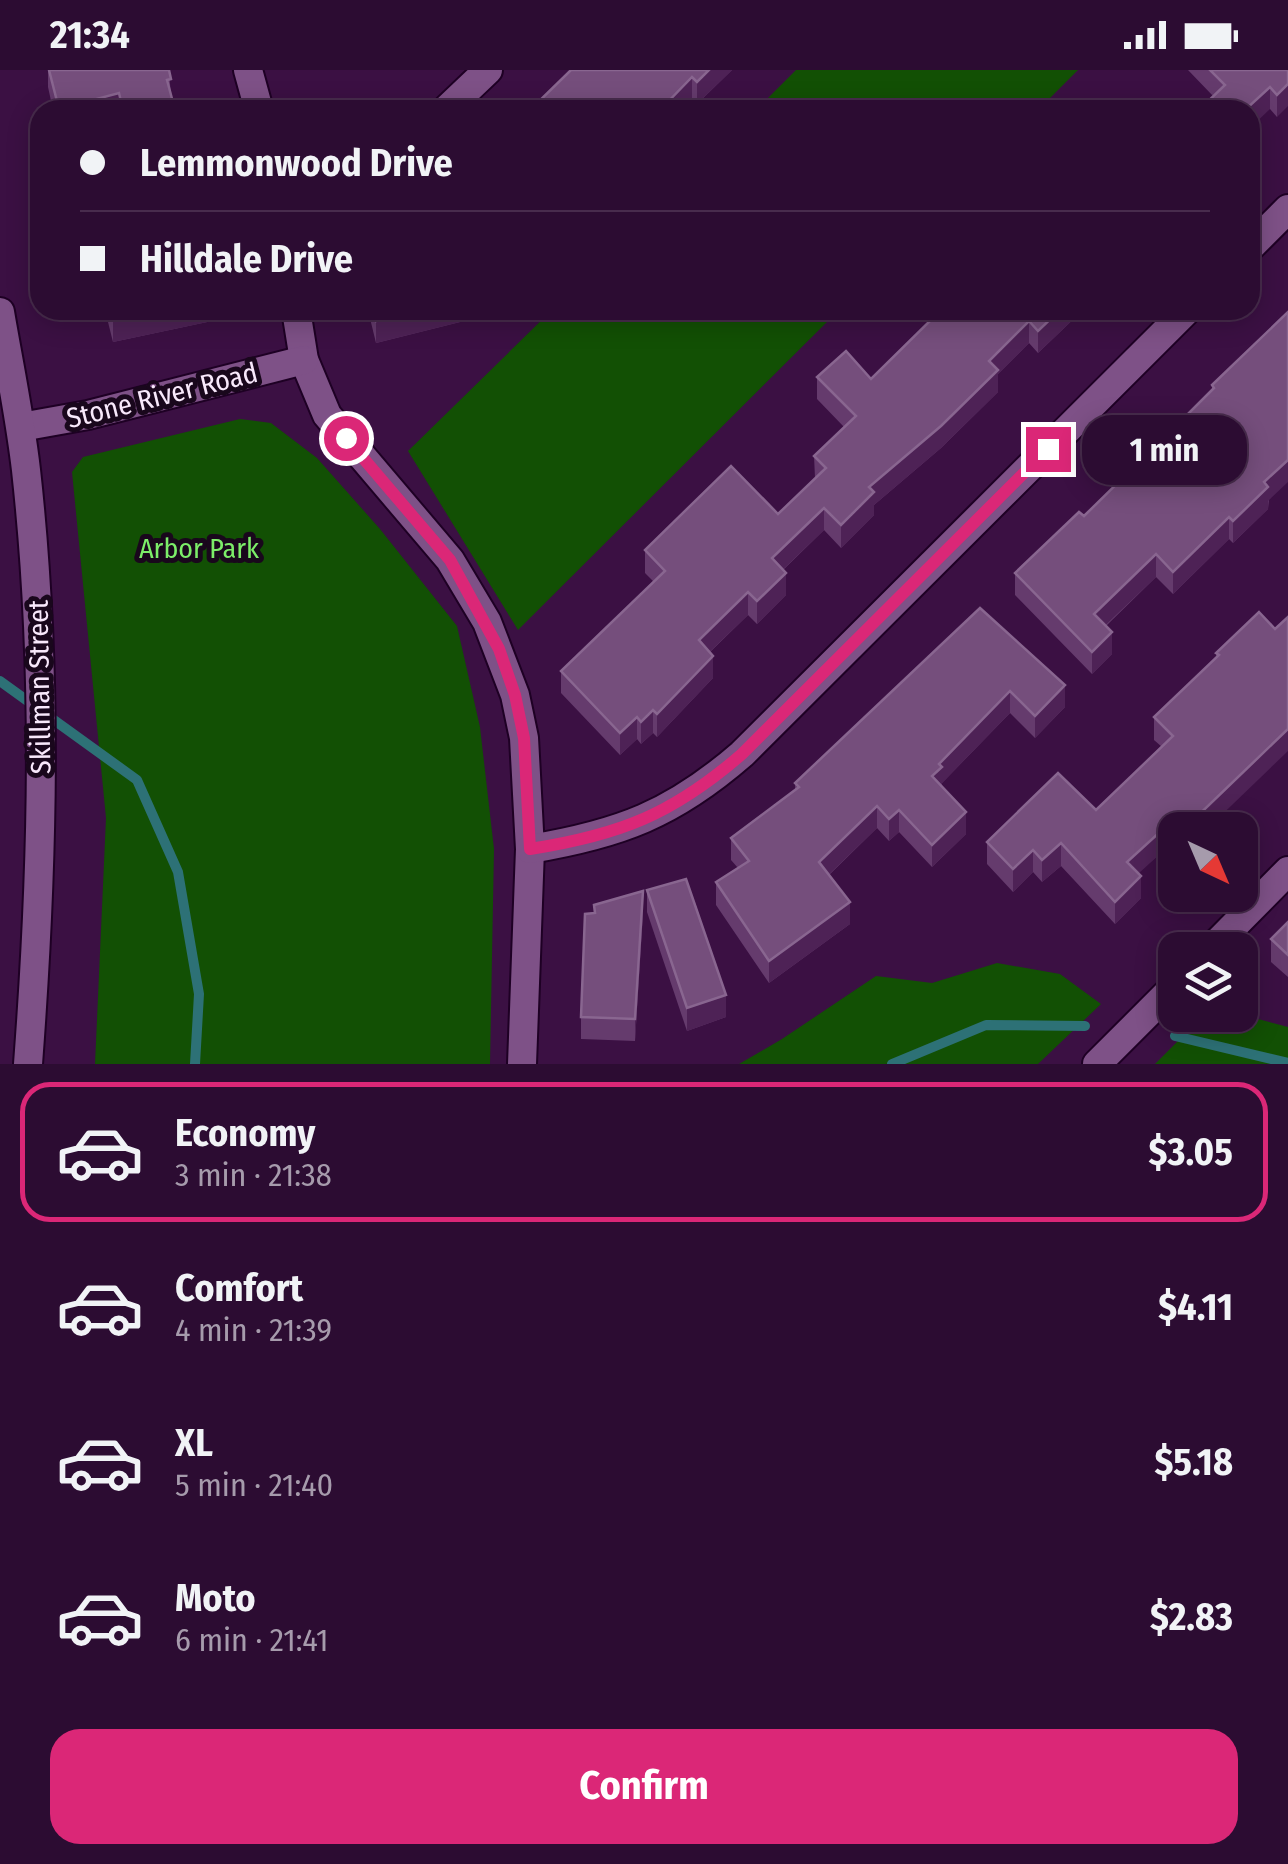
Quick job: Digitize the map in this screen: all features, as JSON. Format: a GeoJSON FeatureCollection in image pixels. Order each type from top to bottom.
{"type":"FeatureCollection","features":[{"type":"Feature","properties":{"kind":"street"},"geometry":{"type":"LineString","coordinates":[[248,70],[256,100]]}},
{"type":"Feature","properties":{"kind":"street"},"geometry":{"type":"LineString","coordinates":[[456,100],[488,70]]}},
{"type":"Feature","properties":{"kind":"street"},"geometry":{"type":"LineString","coordinates":[[1260,237],[1288,209]]}},
{"type":"Feature","properties":{"kind":"street","name":"Skillman Street"},"geometry":{"type":"LineString","coordinates":[[0,312],[10,424],[26,474],[37,601],[42,760],[38,924],[28,1064]]}},
{"type":"Feature","properties":{"kind":"street"},"geometry":{"type":"LineString","coordinates":[[298,320],[304,360],[327,414],[385,486],[431,534],[487,622],[515,695],[524,738],[530,849],[522,1064]]}},
{"type":"Feature","properties":{"kind":"street"},"geometry":{"type":"LineString","coordinates":[[530,849],[624,828],[667,810],[708,784],[1177,320]]}},
{"type":"Feature","properties":{"kind":"street","name":"Stone River Road"},"geometry":{"type":"LineString","coordinates":[[10,424],[88,415],[304,360]]}},
{"type":"Feature","properties":{"kind":"street"},"geometry":{"type":"LineString","coordinates":[[1228,932],[1288,871]]}},
{"type":"Feature","properties":{"kind":"street"},"geometry":{"type":"LineString","coordinates":[[1097,1064],[1158,1003]]}},
{"type":"Feature","properties":{"kind":"green space"},"geometry":{"type":"Polygon","coordinates":[[[796,70],[1078,70],[1048,100],[766,100],[796,70]]]}},
{"type":"Feature","properties":{"kind":"green space"},"geometry":{"type":"Polygon","coordinates":[[[542,320],[829,320],[518,630],[408,451],[542,320]]]}},
{"type":"Feature","properties":{"kind":"green space","name":"Arbor Park"},"geometry":{"type":"Polygon","coordinates":[[[240,419],[271,423],[317,458],[457,626],[480,727],[494,849],[490,1064],[95,1064],[106,818],[72,472],[83,457],[240,419]]]}},
{"type":"Feature","properties":{"kind":"green space"},"geometry":{"type":"Polygon","coordinates":[[[997,963],[1060,974],[1101,1004],[1038,1064],[739,1064],[876,976],[932,983],[997,963]]]}},
{"type":"Feature","properties":{"kind":"green space"},"geometry":{"type":"Polygon","coordinates":[[[1258,1019],[1288,1027],[1288,1064],[1155,1064],[1187,1032],[1258,1032],[1258,1019]]]}},
{"type":"Feature","properties":{"kind":"building"},"geometry":{"type":"Polygon","coordinates":[[[49,70],[169,70],[171,79],[167,80],[172,100],[121,100],[119,93],[93,100],[57,100],[49,70]]]}},
{"type":"Feature","properties":{"kind":"building"},"geometry":{"type":"Polygon","coordinates":[[[571,70],[709,70],[697,82],[692,77],[670,100],[540,100],[571,70]]]}},
{"type":"Feature","properties":{"kind":"building"},"geometry":{"type":"Polygon","coordinates":[[[1210,70],[1288,70],[1288,84],[1277,95],[1270,87],[1256,100],[1209,100],[1225,85],[1210,70]]]}},
{"type":"Feature","properties":{"kind":"building"},"geometry":{"type":"Polygon","coordinates":[[[1288,312],[1288,460],[1264,482],[1268,487],[1233,521],[1229,517],[1173,572],[1156,554],[1094,614],[1112,632],[1092,652],[1015,573],[1079,512],[1084,516],[1132,469],[1126,463],[1152,438],[1158,444],[1288,312]]]}},
{"type":"Feature","properties":{"kind":"building"},"geometry":{"type":"Polygon","coordinates":[[[931,320],[1050,320],[1038,331],[1029,321],[989,361],[998,370],[941,426],[869,487],[874,492],[841,525],[824,508],[772,558],[786,573],[757,601],[748,592],[699,640],[713,656],[657,714],[653,710],[641,722],[637,717],[620,733],[561,671],[665,571],[645,550],[731,466],[778,514],[826,468],[814,456],[856,416],[817,377],[846,351],[871,379],[931,320]]]}},
{"type":"Feature","properties":{"kind":"building"},"geometry":{"type":"Polygon","coordinates":[[[980,608],[1065,685],[1035,716],[1010,691],[939,764],[942,767],[932,776],[966,812],[932,845],[899,810],[889,819],[877,806],[819,862],[850,902],[769,961],[716,882],[749,861],[731,838],[799,787],[795,783],[980,608]]]}},
{"type":"Feature","properties":{"kind":"building"},"geometry":{"type":"Polygon","coordinates":[[[1259,612],[1275,629],[1288,617],[1288,729],[1202,812],[1158,812],[1158,834],[1127,862],[1141,876],[1115,902],[1061,843],[1042,860],[1033,850],[1013,869],[987,842],[1058,773],[1096,810],[1173,736],[1154,717],[1219,655],[1216,653],[1259,612]]]}},
{"type":"Feature","properties":{"kind":"building"},"geometry":{"type":"Polygon","coordinates":[[[686,879],[726,995],[687,1008],[647,890],[686,879]]]}},
{"type":"Feature","properties":{"kind":"building"},"geometry":{"type":"Polygon","coordinates":[[[643,891],[635,1019],[581,1017],[585,914],[595,913],[594,905],[643,891]]]}},
{"type":"Feature","properties":{"kind":"building"},"geometry":{"type":"Polygon","coordinates":[[[1288,922],[1288,955],[1271,939],[1288,922]]]}},
{"type":"Feature","properties":{"kind":"waterway"},"geometry":{"type":"LineString","coordinates":[[0,681],[137,780],[178,872],[199,994],[195,1064]]}},
{"type":"Feature","properties":{"kind":"waterway"},"geometry":{"type":"LineString","coordinates":[[892,1064],[986,1025],[1085,1026]]}},
{"type":"Feature","properties":{"kind":"waterway"},"geometry":{"type":"LineString","coordinates":[[1175,1036],[1288,1063]]}},
{"type":"Feature","properties":{"kind":"route"},"geometry":{"type":"LineString","coordinates":[[346,438],[431,534],[487,622],[515,695],[524,738],[530,849],[624,828],[667,810],[708,784],[1048,449]]}}]}
